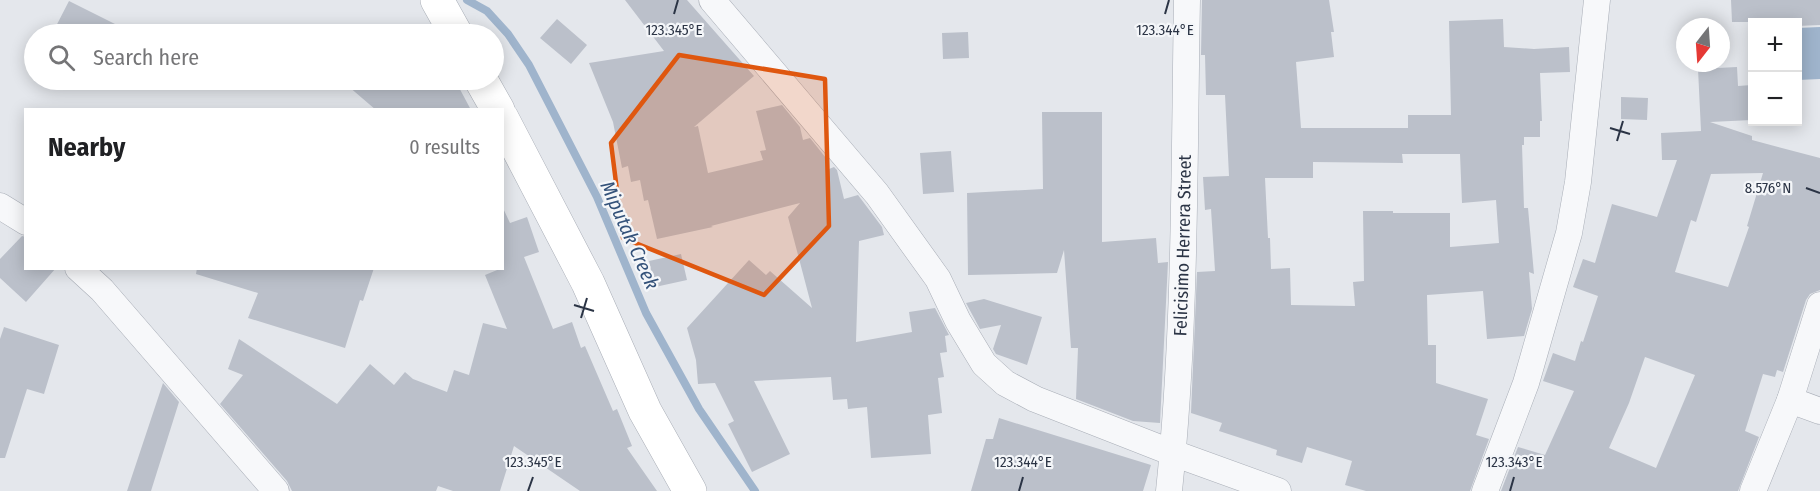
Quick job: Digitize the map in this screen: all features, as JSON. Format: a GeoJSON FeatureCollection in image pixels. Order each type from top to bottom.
{"type":"FeatureCollection","features":[{"type":"Feature","properties":{"kind":"main road"},"geometry":{"type":"LineString","coordinates":[[437,0],[450,24]]}},
{"type":"Feature","properties":{"kind":"main road"},"geometry":{"type":"LineString","coordinates":[[487,90],[497,108]]}},
{"type":"Feature","properties":{"kind":"main road"},"geometry":{"type":"LineString","coordinates":[[504,122],[588,283],[645,411],[690,491]]}},
{"type":"Feature","properties":{"kind":"street"},"geometry":{"type":"LineString","coordinates":[[712,0],[877,194],[938,279],[958,321],[984,364],[1005,383],[1035,399],[1278,491]]}},
{"type":"Feature","properties":{"kind":"street","name":"Felicisimo Herrera Street"},"geometry":{"type":"LineString","coordinates":[[1169,491],[1181,317],[1187,0]]}},
{"type":"Feature","properties":{"kind":"street"},"geometry":{"type":"LineString","coordinates":[[1485,491],[1526,383],[1569,233],[1578,182],[1597,0]]}},
{"type":"Feature","properties":{"kind":"street"},"geometry":{"type":"LineString","coordinates":[[0,206],[24,221]]}},
{"type":"Feature","properties":{"kind":"street"},"geometry":{"type":"LineString","coordinates":[[80,270],[102,290],[276,491]]}},
{"type":"Feature","properties":{"kind":"street"},"geometry":{"type":"LineString","coordinates":[[1753,491],[1790,400],[1820,305]]}},
{"type":"Feature","properties":{"kind":"street"},"geometry":{"type":"LineString","coordinates":[[1790,400],[1820,411]]}},
{"type":"Feature","properties":{"kind":"highlighted area"},"geometry":{"type":"Polygon","coordinates":[[[679,55],[825,79],[829,226],[764,295],[623,238],[611,143],[679,55]]]}},
{"type":"Feature","properties":{"kind":"water"},"geometry":{"type":"Polygon","coordinates":[[[1820,27],[1820,79],[1802,80],[1802,28],[1820,27]]]}},
{"type":"Feature","properties":{"kind":"building"},"geometry":{"type":"Polygon","coordinates":[[[625,0],[687,0],[754,76],[694,127],[698,126],[708,173],[763,160],[760,151],[766,150],[756,111],[782,105],[800,127],[803,140],[810,138],[826,158],[829,169],[834,167],[837,170],[844,199],[858,195],[882,227],[884,235],[859,241],[856,342],[912,332],[909,312],[935,308],[949,335],[945,336],[947,352],[940,353],[944,377],[938,378],[942,413],[928,415],[931,454],[871,458],[867,407],[848,409],[847,399],[833,400],[831,377],[754,381],[790,454],[752,472],[728,424],[734,421],[715,383],[698,384],[696,360],[687,328],[749,260],[766,275],[770,271],[812,308],[788,217],[800,203],[711,226],[713,227],[657,239],[648,200],[644,201],[640,180],[631,182],[628,166],[622,168],[613,122],[589,63],[664,51],[625,0]]]}},
{"type":"Feature","properties":{"kind":"building"},"geometry":{"type":"Polygon","coordinates":[[[1202,0],[1329,0],[1334,32],[1331,32],[1334,57],[1296,62],[1301,128],[1408,128],[1408,115],[1451,115],[1449,21],[1503,19],[1504,47],[1534,49],[1569,47],[1570,72],[1540,73],[1542,121],[1540,121],[1540,137],[1524,137],[1524,145],[1522,145],[1524,208],[1528,208],[1534,274],[1529,272],[1532,309],[1524,336],[1487,339],[1483,291],[1427,295],[1428,345],[1436,345],[1436,383],[1488,399],[1476,435],[1489,439],[1470,491],[1366,491],[1345,485],[1352,461],[1307,447],[1302,463],[1276,455],[1277,450],[1219,431],[1222,423],[1191,413],[1197,272],[1215,271],[1211,209],[1205,210],[1203,177],[1229,176],[1225,95],[1206,95],[1205,55],[1201,55],[1202,0]],[[1402,154],[1403,163],[1313,162],[1313,178],[1265,178],[1271,269],[1290,268],[1291,305],[1355,306],[1353,282],[1364,281],[1363,211],[1450,213],[1450,247],[1499,243],[1496,200],[1462,203],[1460,154],[1402,154]]]}},
{"type":"Feature","properties":{"kind":"building"},"geometry":{"type":"Polygon","coordinates":[[[1731,0],[1820,0],[1820,25],[1802,26],[1802,18],[1748,18],[1748,22],[1732,22],[1731,0]]]}},
{"type":"Feature","properties":{"kind":"building"},"geometry":{"type":"Polygon","coordinates":[[[69,1],[115,24],[57,24],[69,1]]]}},
{"type":"Feature","properties":{"kind":"building"},"geometry":{"type":"Polygon","coordinates":[[[557,19],[587,45],[571,64],[540,38],[557,19]]]}},
{"type":"Feature","properties":{"kind":"building"},"geometry":{"type":"Polygon","coordinates":[[[968,32],[969,58],[943,59],[942,33],[968,32]]]}},
{"type":"Feature","properties":{"kind":"building"},"geometry":{"type":"Polygon","coordinates":[[[1730,67],[1737,67],[1738,86],[1748,85],[1748,120],[1710,122],[1752,136],[1752,140],[1820,158],[1820,290],[1810,294],[1806,300],[1783,372],[1777,370],[1775,377],[1763,374],[1745,431],[1759,437],[1738,491],[1501,491],[1518,447],[1545,455],[1574,391],[1543,381],[1553,353],[1575,361],[1581,341],[1583,342],[1598,296],[1573,287],[1583,259],[1595,263],[1612,204],[1657,217],[1677,160],[1662,160],[1661,133],[1701,131],[1698,72],[1730,72],[1730,67]],[[1763,173],[1711,174],[1696,222],[1691,220],[1675,272],[1728,287],[1749,227],[1747,226],[1763,173]],[[1645,357],[1629,403],[1609,448],[1656,468],[1695,375],[1645,357]]]}},
{"type":"Feature","properties":{"kind":"building"},"geometry":{"type":"Polygon","coordinates":[[[353,90],[460,90],[470,108],[374,108],[353,90]]]}},
{"type":"Feature","properties":{"kind":"building"},"geometry":{"type":"Polygon","coordinates":[[[1621,97],[1648,98],[1647,120],[1621,119],[1621,97]]]}},
{"type":"Feature","properties":{"kind":"building"},"geometry":{"type":"Polygon","coordinates":[[[1042,112],[1102,112],[1102,242],[1156,238],[1158,263],[1168,262],[1160,423],[1133,421],[1076,399],[1078,348],[1071,348],[1064,250],[1057,273],[968,275],[967,193],[1043,189],[1042,112]]]}},
{"type":"Feature","properties":{"kind":"building"},"geometry":{"type":"Polygon","coordinates":[[[951,151],[954,192],[923,194],[920,153],[951,151]]]}},
{"type":"Feature","properties":{"kind":"building"},"geometry":{"type":"Polygon","coordinates":[[[504,210],[510,223],[527,217],[539,252],[524,257],[553,329],[572,322],[581,348],[585,346],[613,411],[617,409],[632,446],[627,448],[657,491],[580,491],[514,446],[500,491],[453,491],[438,486],[436,491],[292,491],[287,481],[220,404],[243,375],[228,369],[239,339],[337,404],[370,364],[394,385],[405,372],[413,379],[447,392],[454,370],[469,375],[483,323],[507,329],[485,275],[504,270],[504,210]]]}},
{"type":"Feature","properties":{"kind":"building"},"geometry":{"type":"Polygon","coordinates":[[[22,236],[24,236],[24,270],[54,270],[26,302],[0,278],[0,259],[22,236]]]}},
{"type":"Feature","properties":{"kind":"building"},"geometry":{"type":"Polygon","coordinates":[[[681,254],[687,280],[655,287],[649,261],[681,254]]]}},
{"type":"Feature","properties":{"kind":"building"},"geometry":{"type":"Polygon","coordinates":[[[197,270],[373,270],[363,301],[360,300],[345,348],[248,318],[258,293],[196,274],[197,270]]]}},
{"type":"Feature","properties":{"kind":"building"},"geometry":{"type":"Polygon","coordinates":[[[984,299],[1042,317],[1027,365],[996,354],[993,349],[1001,325],[980,329],[966,303],[984,299]]]}},
{"type":"Feature","properties":{"kind":"building"},"geometry":{"type":"Polygon","coordinates":[[[4,327],[59,345],[44,394],[27,389],[5,458],[0,458],[0,339],[4,327]]]}},
{"type":"Feature","properties":{"kind":"building"},"geometry":{"type":"Polygon","coordinates":[[[163,383],[179,402],[151,491],[127,491],[163,383]]]}},
{"type":"Feature","properties":{"kind":"building"},"geometry":{"type":"Polygon","coordinates":[[[999,418],[1151,465],[1143,491],[971,491],[986,439],[993,439],[999,418]]]}},
{"type":"Feature","properties":{"kind":"waterway","name":"Miputak Creek"},"geometry":{"type":"LineString","coordinates":[[467,0],[487,11],[499,24]]}},
{"type":"Feature","properties":{"kind":"waterway","name":"Miputak Creek"},"geometry":{"type":"LineString","coordinates":[[504,30],[529,65],[597,197],[646,313],[699,409],[755,491]]}}]}
